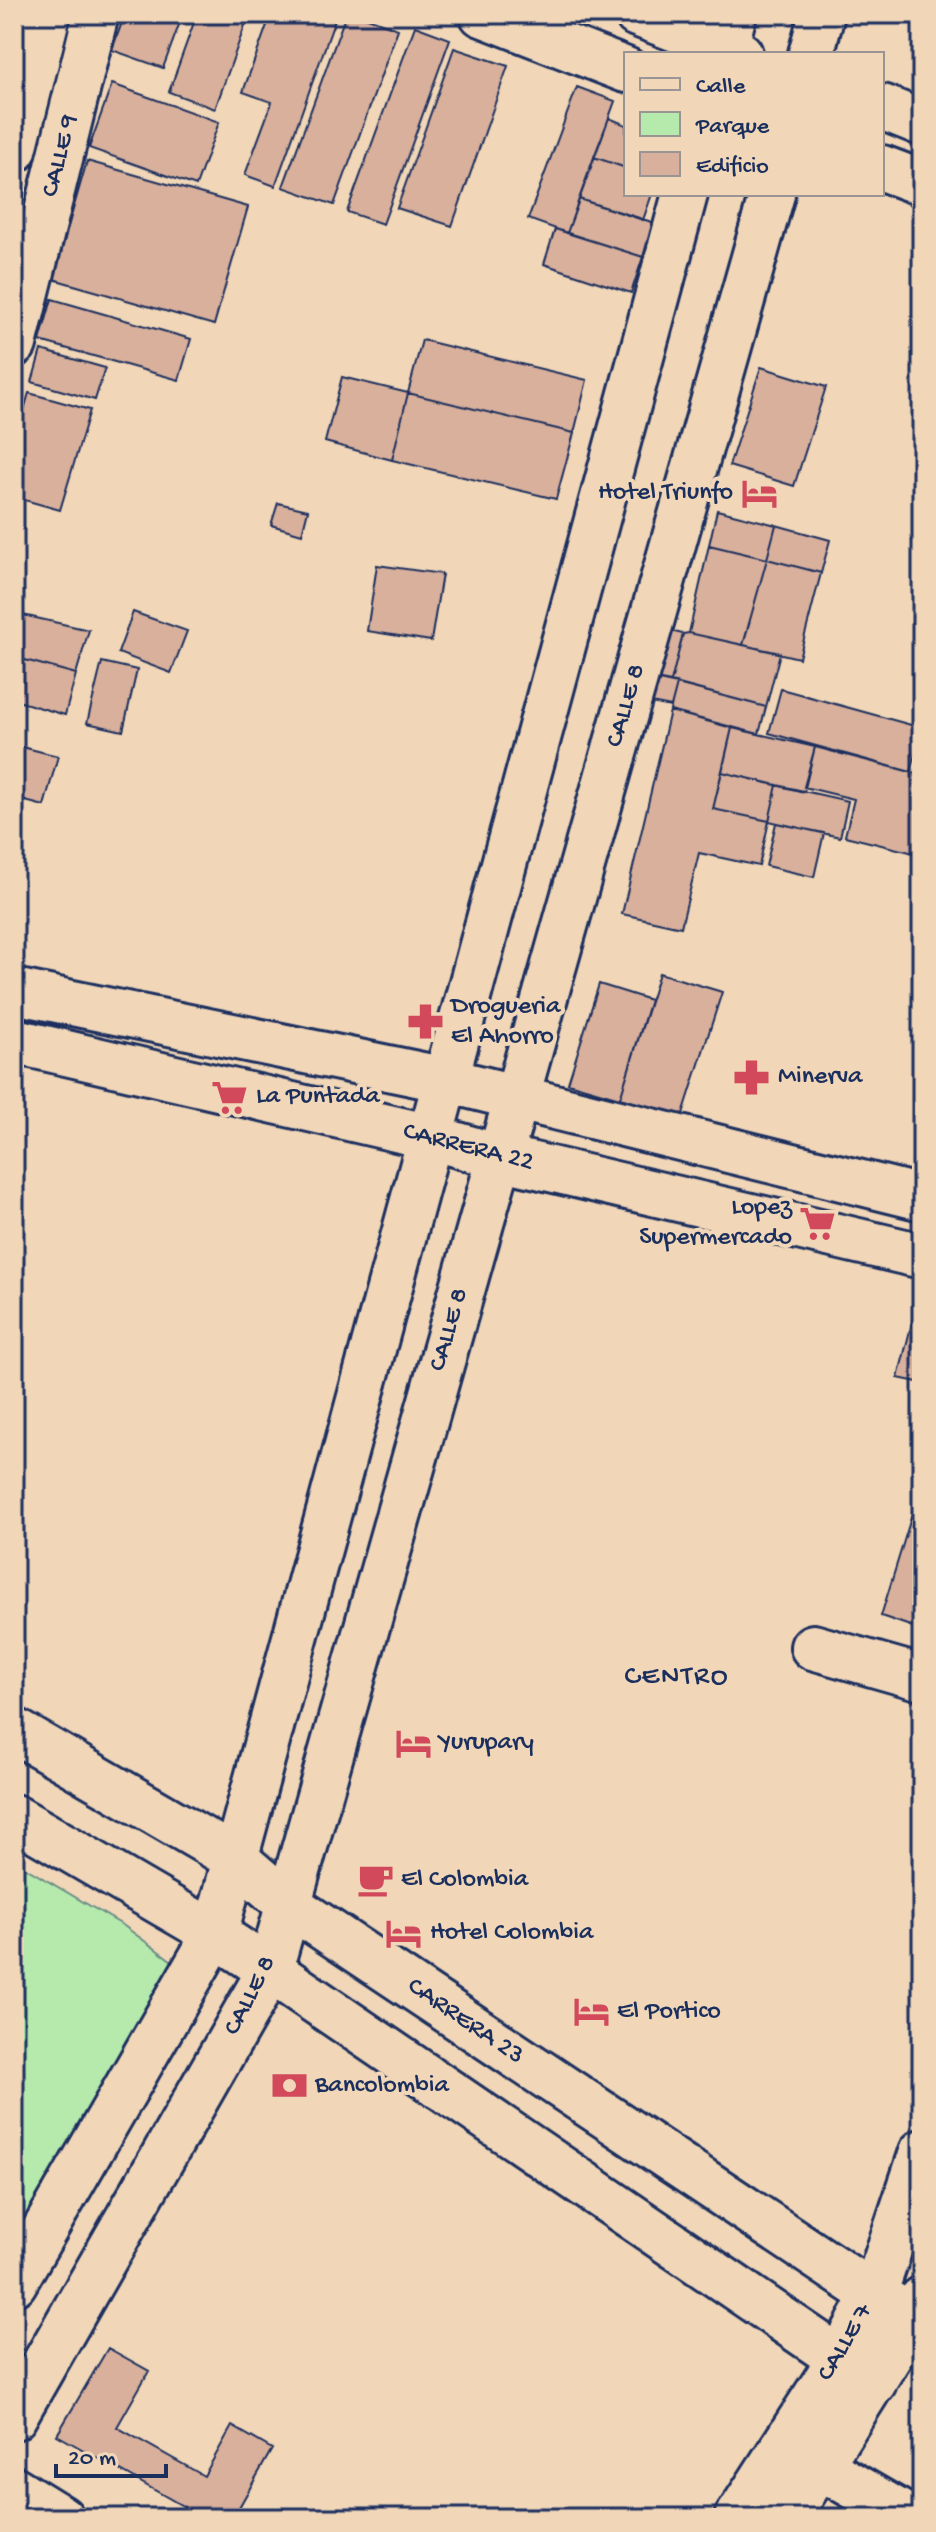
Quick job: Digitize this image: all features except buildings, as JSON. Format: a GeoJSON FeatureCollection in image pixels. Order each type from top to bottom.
{"type":"FeatureCollection","features":[{"type":"Feature","properties":{"kind":"street","name":"CALLE 9"},"geometry":{"type":"LineString","coordinates":[[14,150],[48,14]]}},
{"type":"Feature","properties":{"kind":"street","name":"CALLE 9"},"geometry":{"type":"LineString","coordinates":[[14,344],[96,14]]}},
{"type":"Feature","properties":{"kind":"street"},"geometry":{"type":"LineString","coordinates":[[482,14],[624,69]]}},
{"type":"Feature","properties":{"kind":"street"},"geometry":{"type":"LineString","coordinates":[[637,14],[730,43]]}},
{"type":"Feature","properties":{"kind":"street"},"geometry":{"type":"LineString","coordinates":[[812,52],[822,14]]}},
{"type":"Feature","properties":{"kind":"street"},"geometry":{"type":"LineString","coordinates":[[32,78],[79,85]]}},
{"type":"Feature","properties":{"kind":"street"},"geometry":{"type":"LineString","coordinates":[[884,108],[922,123]]}},
{"type":"Feature","properties":{"kind":"street"},"geometry":{"type":"LineString","coordinates":[[884,169],[922,183]]}},
{"type":"Feature","properties":{"kind":"street"},"geometry":{"type":"LineString","coordinates":[[14,2283],[215,1934],[684,196]]}},
{"type":"Feature","properties":{"kind":"street","name":"CALLE 8"},"geometry":{"type":"LineString","coordinates":[[14,2417],[270,1970],[771,196]]}},
{"type":"Feature","properties":{"kind":"street"},"geometry":{"type":"LineString","coordinates":[[14,991],[446,1080],[922,1198]]}},
{"type":"Feature","properties":{"kind":"street","name":"CARRERA 22"},"geometry":{"type":"LineString","coordinates":[[14,1041],[431,1137],[499,1157],[922,1256]]}},
{"type":"Feature","properties":{"kind":"street"},"geometry":{"type":"LineString","coordinates":[[813,1647],[922,1678]]}},
{"type":"Feature","properties":{"kind":"street","name":"CARRERA 23"},"geometry":{"type":"LineString","coordinates":[[14,1730],[236,1859],[288,1904],[874,2295],[918,2308]]}},
{"type":"Feature","properties":{"kind":"street"},"geometry":{"type":"LineString","coordinates":[[14,1817],[215,1934],[270,1970],[857,2369]]}},
{"type":"Feature","properties":{"kind":"street","name":"CALLE 7"},"geometry":{"type":"LineString","coordinates":[[787,2518],[819,2466],[857,2369],[874,2295],[915,2198],[922,2152]]}},
{"type":"Feature","properties":{"kind":"street","name":"CALLE 7"},"geometry":{"type":"LineString","coordinates":[[737,2518],[857,2369],[918,2308]]}},
{"type":"Feature","properties":{"kind":"street"},"geometry":{"type":"LineString","coordinates":[[819,2466],[909,2518]]}},
{"type":"Feature","properties":{"kind":"street"},"geometry":{"type":"LineString","coordinates":[[14,2489],[61,2518]]}},
{"type":"Feature","properties":{"kind":"green space"},"geometry":{"type":"Polygon","coordinates":[[[14,1861],[124,1926],[179,1966],[14,2241],[14,1861]]]}},
{"type":"Feature","properties":{"kind":"place","name":"Hotel Triunfo"},"geometry":{"type":"Point","coordinates":[759,493]}},
{"type":"Feature","properties":{"kind":"place","name":"Drogueria El Ahorro"},"geometry":{"type":"Point","coordinates":[425,1022]}},
{"type":"Feature","properties":{"kind":"place","name":"Minerva"},"geometry":{"type":"Point","coordinates":[752,1077]}},
{"type":"Feature","properties":{"kind":"place","name":"La Puntada"},"geometry":{"type":"Point","coordinates":[230,1097]}},
{"type":"Feature","properties":{"kind":"place","name":"Lopez Supermercado"},"geometry":{"type":"Point","coordinates":[818,1223]}},
{"type":"Feature","properties":{"kind":"place","name":"Yurupary"},"geometry":{"type":"Point","coordinates":[413,1743]}},
{"type":"Feature","properties":{"kind":"place","name":"El Colombia"},"geometry":{"type":"Point","coordinates":[375,1880]}},
{"type":"Feature","properties":{"kind":"place","name":"Hotel Colombia"},"geometry":{"type":"Point","coordinates":[404,1933]}},
{"type":"Feature","properties":{"kind":"place","name":"El Portico"},"geometry":{"type":"Point","coordinates":[591,2012]}},
{"type":"Feature","properties":{"kind":"place","name":"Bancolombia"},"geometry":{"type":"Point","coordinates":[289,2086]}},
{"type":"Feature","properties":{"kind":"district","name":"CENTRO"},"geometry":{"type":"Point","coordinates":[677,1677]}}]}
